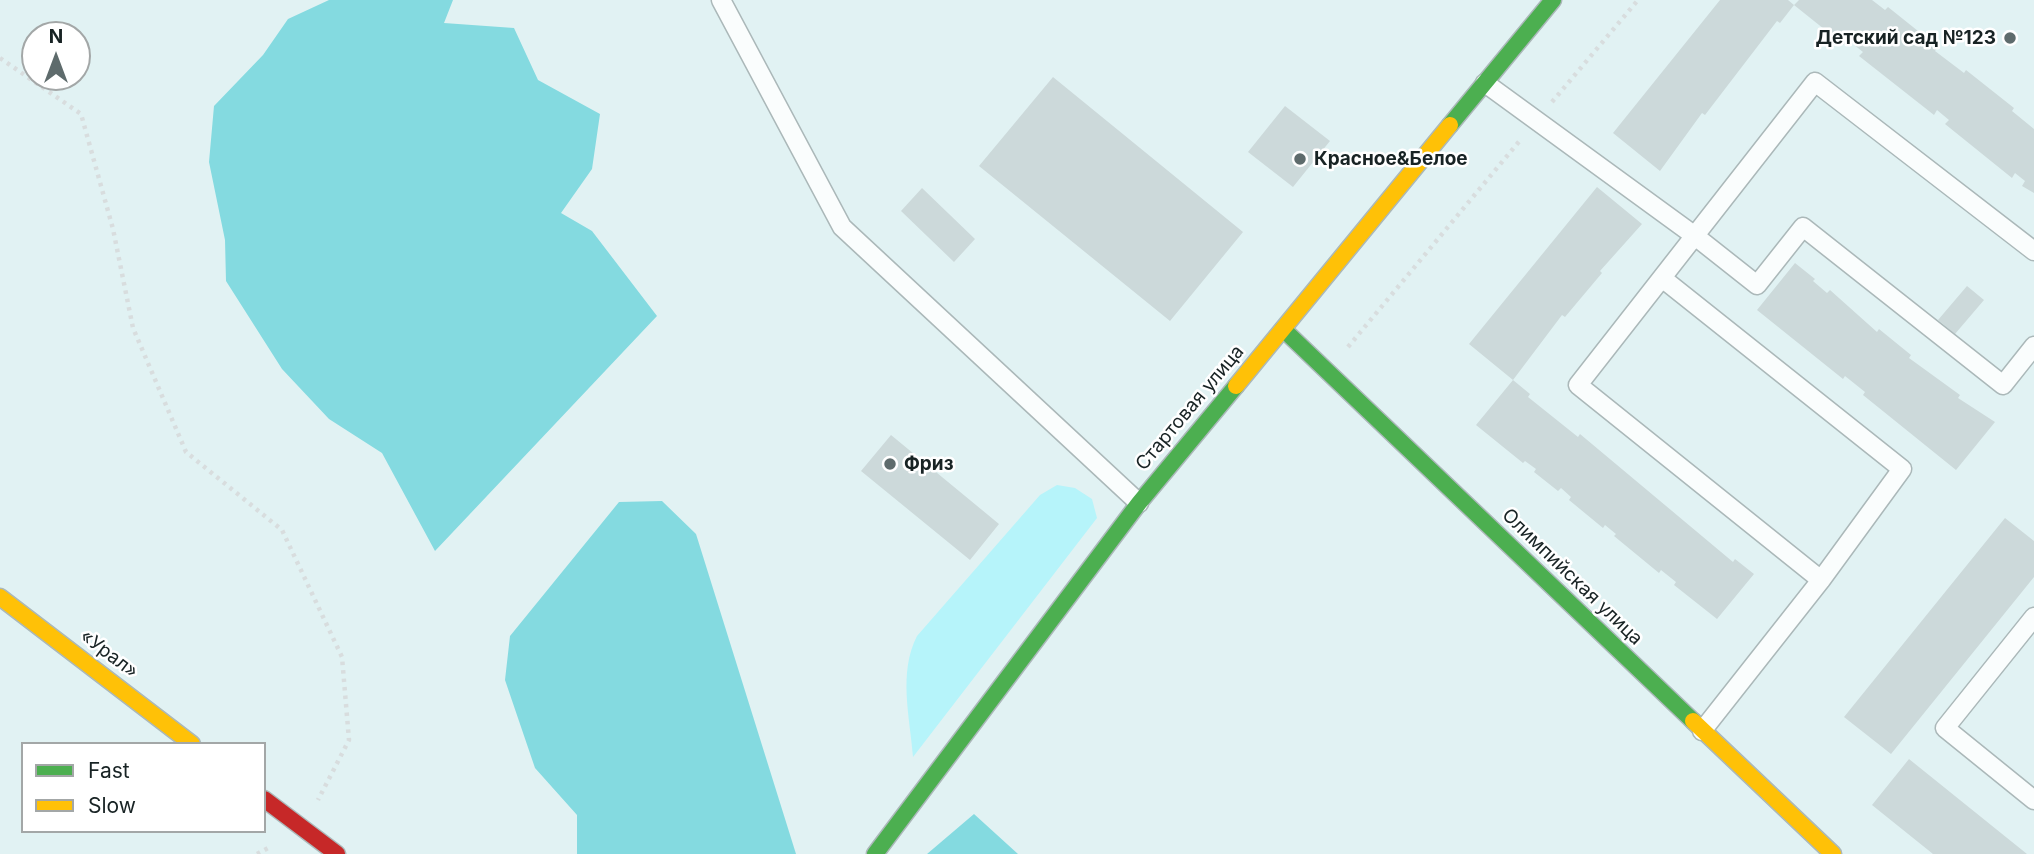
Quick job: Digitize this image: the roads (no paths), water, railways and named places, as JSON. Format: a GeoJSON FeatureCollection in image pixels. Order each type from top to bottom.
{"type":"FeatureCollection","features":[{"type":"Feature","properties":{"kind":"main road","name":"Стартовая улица"},"geometry":{"type":"LineString","coordinates":[[875,854],[1139,502],[1553,0]]}},
{"type":"Feature","properties":{"kind":"main road","name":"Олимпийская улица"},"geometry":{"type":"LineString","coordinates":[[1283,329],[1833,854]]}},
{"type":"Feature","properties":{"kind":"main road","name":"«Урал»"},"geometry":{"type":"LineString","coordinates":[[0,597],[189,742]]}},
{"type":"Feature","properties":{"kind":"main road"},"geometry":{"type":"LineString","coordinates":[[266,801],[337,854]]}},
{"type":"Feature","properties":{"kind":"lane"},"geometry":{"type":"LineString","coordinates":[[720,0],[842,227],[1139,502]]}},
{"type":"Feature","properties":{"kind":"lane"},"geometry":{"type":"LineString","coordinates":[[1821,580],[1578,385],[1815,82],[2034,251]]}},
{"type":"Feature","properties":{"kind":"lane"},"geometry":{"type":"LineString","coordinates":[[1485,83],[1695,236],[1757,285],[1803,226],[2003,385],[2034,346]]}},
{"type":"Feature","properties":{"kind":"lane"},"geometry":{"type":"LineString","coordinates":[[1662,278],[1902,470],[1821,580],[1702,731]]}},
{"type":"Feature","properties":{"kind":"lane"},"geometry":{"type":"LineString","coordinates":[[2034,617],[1945,728],[2034,800]]}},
{"type":"Feature","properties":{"kind":"place","name":"Детский сад №123"},"geometry":{"type":"Point","coordinates":[2010,38]}},
{"type":"Feature","properties":{"kind":"place","name":"Красное&Белое"},"geometry":{"type":"Point","coordinates":[1300,159]}},
{"type":"Feature","properties":{"kind":"place","name":"Фриз"},"geometry":{"type":"Point","coordinates":[890,464]}}]}
